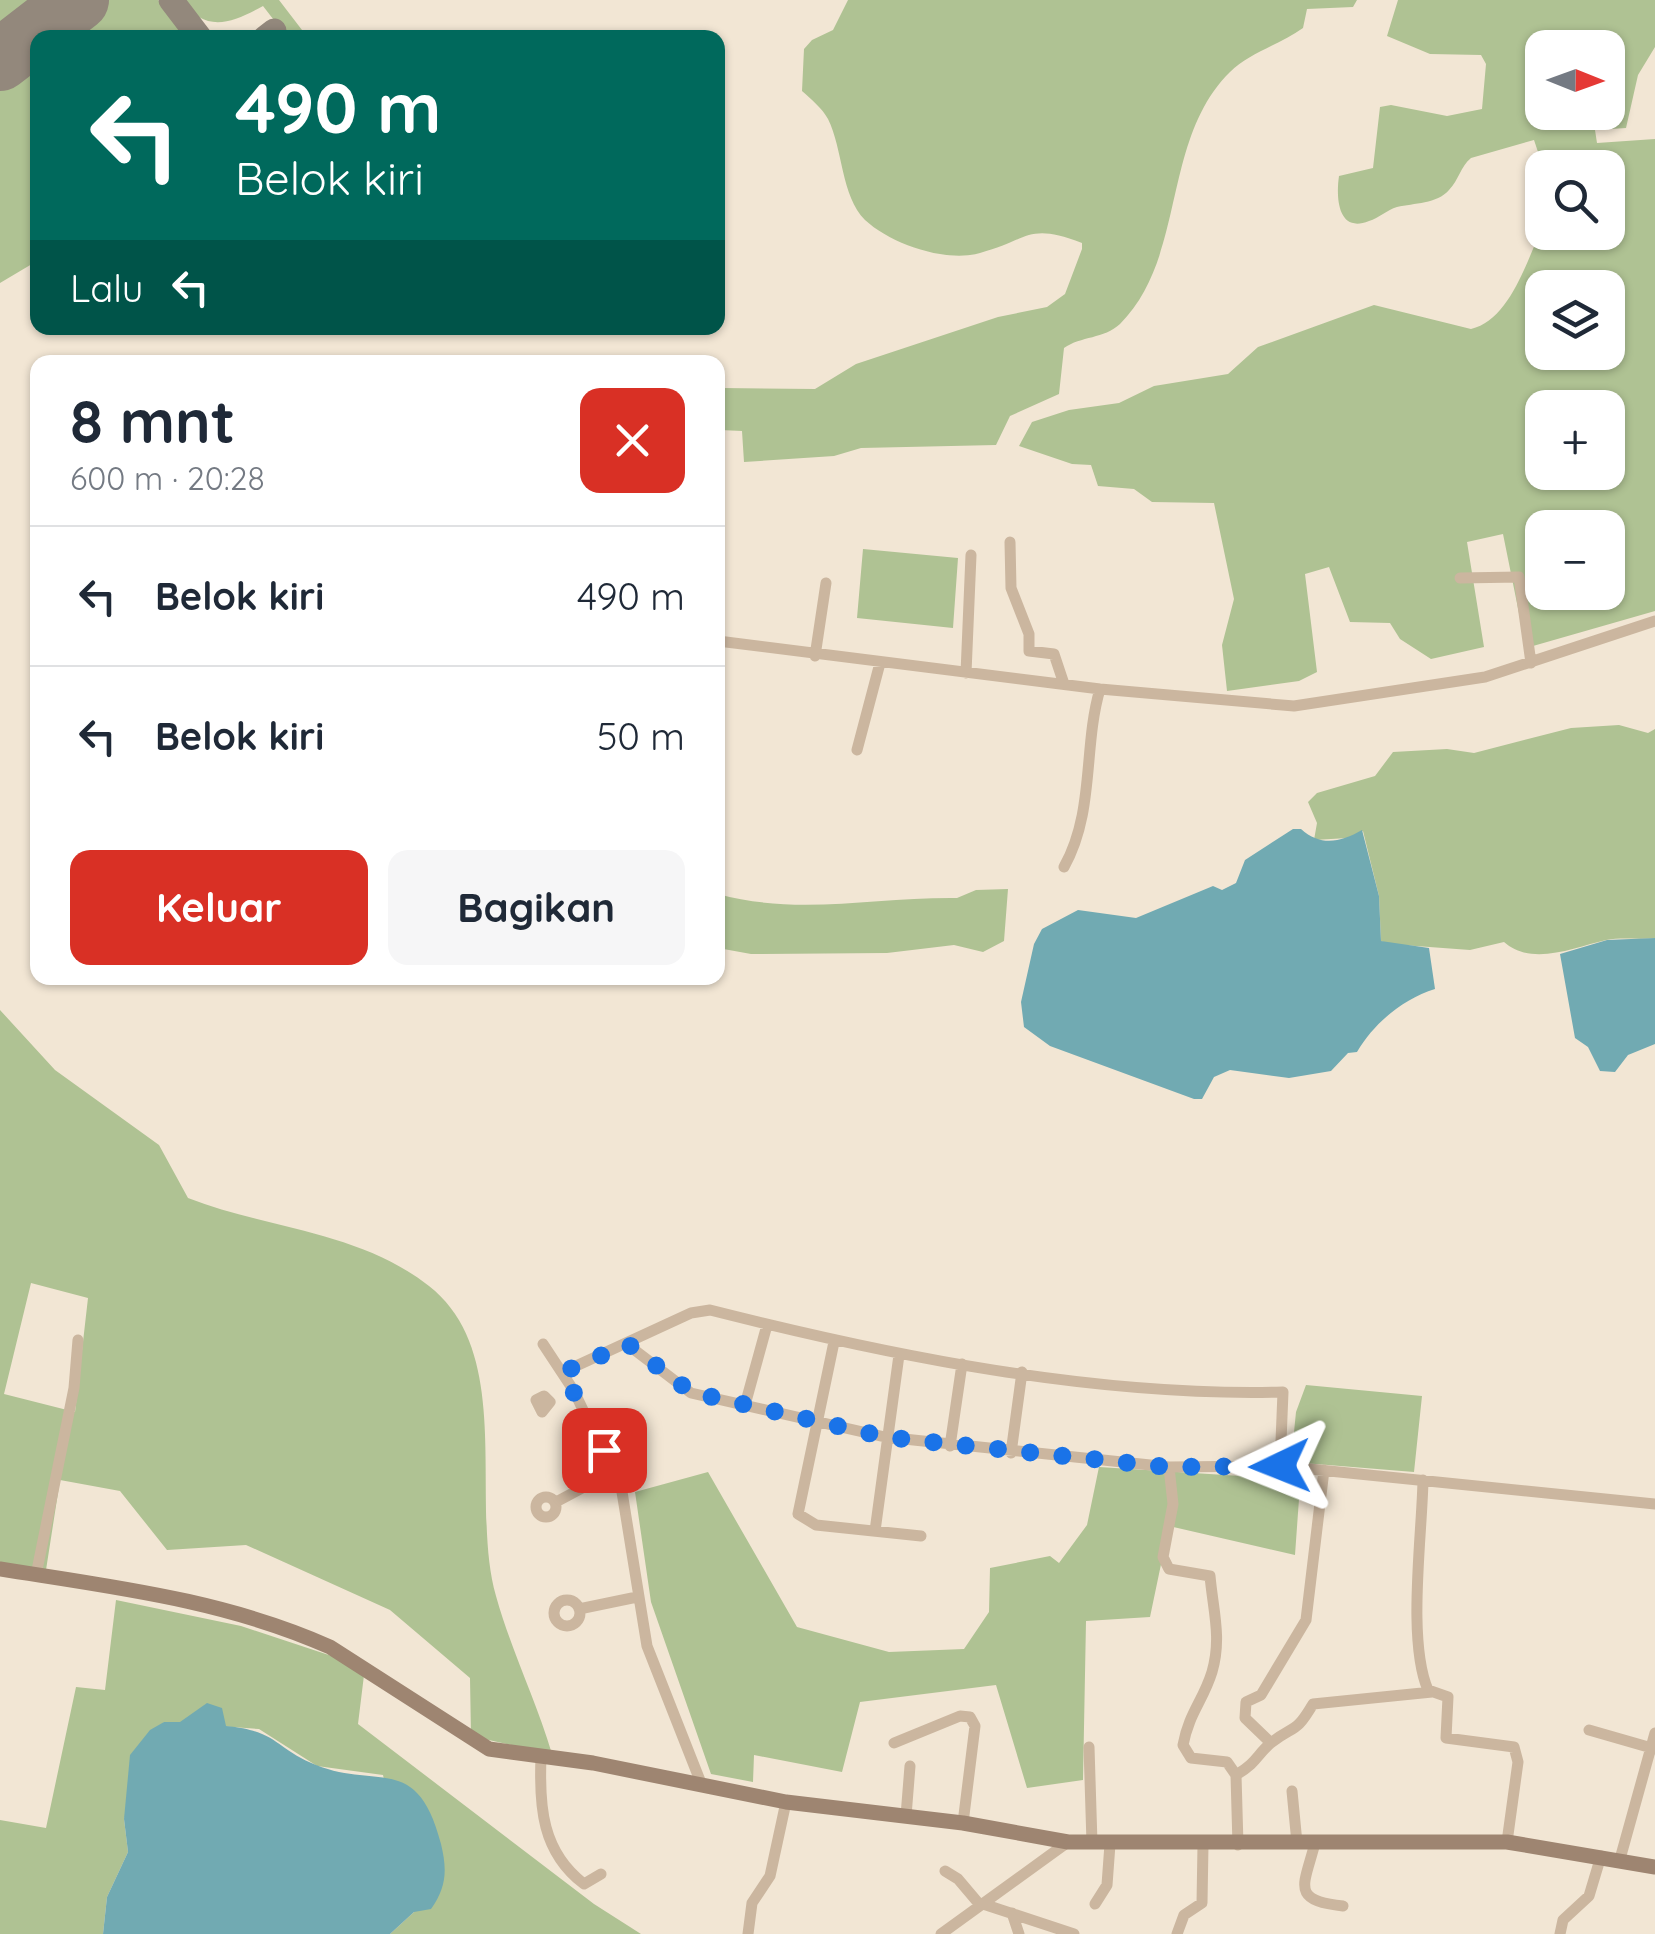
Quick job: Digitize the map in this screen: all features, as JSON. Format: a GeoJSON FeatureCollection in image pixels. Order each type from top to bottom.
{"type":"FeatureCollection","features":[{"type":"Feature","properties":{"kind":"main road"},"geometry":{"type":"LineString","coordinates":[[0,1569],[172,1596],[304,1635],[330,1647],[489,1749],[701,1783],[786,1802],[963,1823],[1068,1842],[1507,1842],[1655,1866]]}},
{"type":"Feature","properties":{"kind":"street"},"geometry":{"type":"LineString","coordinates":[[1010,542],[1010,588],[1029,634],[1029,652],[1054,654],[1064,684]]}},
{"type":"Feature","properties":{"kind":"street"},"geometry":{"type":"LineString","coordinates":[[966,673],[972,554]]}},
{"type":"Feature","properties":{"kind":"street"},"geometry":{"type":"LineString","coordinates":[[1460,578],[1519,576],[1531,662]]}},
{"type":"Feature","properties":{"kind":"street"},"geometry":{"type":"LineString","coordinates":[[815,656],[826,583]]}},
{"type":"Feature","properties":{"kind":"street"},"geometry":{"type":"LineString","coordinates":[[725,642],[966,673],[1294,706],[1447,684],[1531,662],[1655,621]]}},
{"type":"Feature","properties":{"kind":"street"},"geometry":{"type":"LineString","coordinates":[[856,750],[880,663]]}},
{"type":"Feature","properties":{"kind":"street"},"geometry":{"type":"LineString","coordinates":[[1064,867],[1075,848],[1090,764],[1090,725],[1100,688]]}},
{"type":"Feature","properties":{"kind":"street"},"geometry":{"type":"LineString","coordinates":[[563,1372],[700,1310],[834,1342],[962,1364],[1221,1394],[1282,1392],[1280,1466]]}},
{"type":"Feature","properties":{"kind":"street"},"geometry":{"type":"LineString","coordinates":[[745,1405],[767,1325]]}},
{"type":"Feature","properties":{"kind":"street"},"geometry":{"type":"LineString","coordinates":[[36,1575],[74,1388],[78,1340]]}},
{"type":"Feature","properties":{"kind":"street"},"geometry":{"type":"LineString","coordinates":[[834,1342],[814,1422],[798,1514],[816,1525],[921,1536]]}},
{"type":"Feature","properties":{"kind":"street"},"geometry":{"type":"LineString","coordinates":[[543,1344],[574,1391],[614,1472],[628,1516],[637,1597],[655,1669],[701,1783]]}},
{"type":"Feature","properties":{"kind":"street"},"geometry":{"type":"LineString","coordinates":[[628,1344],[684,1389],[885,1437],[1168,1467],[1280,1466],[1655,1504]]}},
{"type":"Feature","properties":{"kind":"street"},"geometry":{"type":"LineString","coordinates":[[874,1531],[899,1355]]}},
{"type":"Feature","properties":{"kind":"street"},"geometry":{"type":"LineString","coordinates":[[950,1446],[962,1364]]}},
{"type":"Feature","properties":{"kind":"street"},"geometry":{"type":"LineString","coordinates":[[1011,1453],[1022,1372]]}},
{"type":"Feature","properties":{"kind":"street"},"geometry":{"type":"LineString","coordinates":[[550,1402],[574,1391]]}},
{"type":"Feature","properties":{"kind":"street"},"geometry":{"type":"LineString","coordinates":[[593,1429],[612,1418],[622,1423]]}},
{"type":"Feature","properties":{"kind":"street"},"geometry":{"type":"LineString","coordinates":[[1168,1467],[1173,1504],[1163,1557],[1168,1569],[1210,1576],[1219,1631],[1213,1670],[1204,1695],[1188,1716],[1183,1745],[1191,1758],[1228,1762],[1236,1775],[1238,1845]]}},
{"type":"Feature","properties":{"kind":"street"},"geometry":{"type":"LineString","coordinates":[[1271,1743],[1246,1718],[1246,1702],[1262,1695],[1306,1620],[1324,1470]]}},
{"type":"Feature","properties":{"kind":"street"},"geometry":{"type":"LineString","coordinates":[[556,1502],[614,1472]]}},
{"type":"Feature","properties":{"kind":"street"},"geometry":{"type":"LineString","coordinates":[[1423,1480],[1418,1640],[1424,1681],[1432,1692]]}},
{"type":"Feature","properties":{"kind":"street"},"geometry":{"type":"LineString","coordinates":[[579,1610],[637,1597]]}},
{"type":"Feature","properties":{"kind":"street"},"geometry":{"type":"LineString","coordinates":[[1236,1775],[1257,1763],[1271,1743],[1298,1730],[1313,1704],[1432,1692],[1448,1697],[1446,1738],[1514,1747],[1518,1762],[1507,1842]]}},
{"type":"Feature","properties":{"kind":"street"},"geometry":{"type":"LineString","coordinates":[[894,1742],[960,1716],[970,1717],[974,1726],[963,1823]]}},
{"type":"Feature","properties":{"kind":"street"},"geometry":{"type":"LineString","coordinates":[[1589,1730],[1653,1749]]}},
{"type":"Feature","properties":{"kind":"street"},"geometry":{"type":"LineString","coordinates":[[1620,1859],[1655,1733]]}},
{"type":"Feature","properties":{"kind":"street"},"geometry":{"type":"LineString","coordinates":[[1089,1747],[1092,1843]]}},
{"type":"Feature","properties":{"kind":"street"},"geometry":{"type":"LineString","coordinates":[[541,1757],[540,1800],[560,1866],[584,1884],[601,1874]]}},
{"type":"Feature","properties":{"kind":"street"},"geometry":{"type":"LineString","coordinates":[[906,1816],[910,1766]]}},
{"type":"Feature","properties":{"kind":"street"},"geometry":{"type":"LineString","coordinates":[[1292,1791],[1297,1843]]}},
{"type":"Feature","properties":{"kind":"street"},"geometry":{"type":"LineString","coordinates":[[748,1934],[752,1902],[770,1876],[786,1802]]}},
{"type":"Feature","properties":{"kind":"street"},"geometry":{"type":"LineString","coordinates":[[941,1934],[1068,1842]]}},
{"type":"Feature","properties":{"kind":"street"},"geometry":{"type":"LineString","coordinates":[[1315,1843],[1305,1883],[1306,1898],[1342,1906]]}},
{"type":"Feature","properties":{"kind":"street"},"geometry":{"type":"LineString","coordinates":[[1095,1904],[1107,1885],[1110,1844]]}},
{"type":"Feature","properties":{"kind":"street"},"geometry":{"type":"LineString","coordinates":[[1177,1934],[1184,1915],[1202,1902],[1203,1845]]}},
{"type":"Feature","properties":{"kind":"street"},"geometry":{"type":"LineString","coordinates":[[1560,1934],[1564,1920],[1590,1896],[1601,1856]]}},
{"type":"Feature","properties":{"kind":"street"},"geometry":{"type":"LineString","coordinates":[[945,1871],[982,1904],[1074,1934]]}},
{"type":"Feature","properties":{"kind":"street"},"geometry":{"type":"LineString","coordinates":[[1012,1913],[1019,1934]]}},
{"type":"Feature","properties":{"kind":"green space"},"geometry":{"type":"Polygon","coordinates":[[[0,0],[58,0],[0,45],[0,0]]]}},
{"type":"Feature","properties":{"kind":"green space"},"geometry":{"type":"Polygon","coordinates":[[[97,0],[158,0],[181,30],[57,30],[97,0]]]}},
{"type":"Feature","properties":{"kind":"green space"},"geometry":{"type":"Polygon","coordinates":[[[180,0],[279,0],[302,30],[282,30],[263,6],[219,22],[199,17],[180,0]]]}},
{"type":"Feature","properties":{"kind":"green space"},"geometry":{"type":"Polygon","coordinates":[[[848,0],[1357,0],[1353,7],[1307,9],[1303,28],[1230,72],[1208,100],[1193,131],[1156,266],[1141,297],[1114,329],[1064,348],[1059,394],[1010,416],[996,445],[861,448],[834,456],[744,462],[742,431],[725,430],[725,388],[815,389],[856,364],[998,317],[1047,307],[1065,294],[1082,249],[1082,243],[1038,234],[980,253],[936,253],[904,244],[865,220],[851,198],[828,119],[802,91],[804,49],[812,40],[833,30],[848,0]]]}},
{"type":"Feature","properties":{"kind":"green space"},"geometry":{"type":"Polygon","coordinates":[[[1398,0],[1655,0],[1655,47],[1638,75],[1626,128],[1625,30],[1525,30],[1525,130],[1595,130],[1597,143],[1655,139],[1655,611],[1526,648],[1503,534],[1467,542],[1484,647],[1431,659],[1400,639],[1390,623],[1350,622],[1329,567],[1305,574],[1317,672],[1299,681],[1227,691],[1222,645],[1234,599],[1214,503],[1152,502],[1134,489],[1098,486],[1091,465],[1072,464],[1019,446],[1032,422],[1069,410],[1119,403],[1154,386],[1228,374],[1258,347],[1374,305],[1471,329],[1485,323],[1507,302],[1532,250],[1625,250],[1625,150],[1537,150],[1534,140],[1471,158],[1452,186],[1438,198],[1397,207],[1358,224],[1345,218],[1339,202],[1339,176],[1373,168],[1380,107],[1391,105],[1447,116],[1482,109],[1486,64],[1481,55],[1430,54],[1387,36],[1398,0]]]}},
{"type":"Feature","properties":{"kind":"green space"},"geometry":{"type":"Polygon","coordinates":[[[30,50],[30,265],[0,283],[0,74],[30,50]]]}},
{"type":"Feature","properties":{"kind":"green space"},"geometry":{"type":"Polygon","coordinates":[[[863,549],[958,558],[953,628],[857,618],[863,549]]]}},
{"type":"Feature","properties":{"kind":"green space"},"geometry":{"type":"Polygon","coordinates":[[[1619,725],[1648,733],[1655,729],[1655,938],[1612,939],[1540,954],[1515,949],[1504,942],[1470,950],[1389,944],[1381,941],[1379,896],[1363,831],[1348,838],[1314,840],[1317,823],[1308,802],[1317,793],[1375,776],[1393,752],[1447,749],[1474,753],[1571,728],[1619,725]]]}},
{"type":"Feature","properties":{"kind":"green space"},"geometry":{"type":"Polygon","coordinates":[[[1008,889],[1004,941],[983,952],[954,945],[887,953],[751,954],[725,949],[725,895],[807,905],[957,898],[976,890],[1008,889]]]}},
{"type":"Feature","properties":{"kind":"green space"},"geometry":{"type":"Polygon","coordinates":[[[0,1010],[55,1070],[159,1145],[188,1198],[373,1253],[429,1286],[456,1315],[472,1350],[481,1389],[486,1517],[496,1596],[552,1754],[471,1736],[470,1678],[390,1610],[246,1545],[167,1550],[120,1491],[60,1480],[46,1570],[0,1565],[0,1010]],[[31,1283],[4,1394],[75,1412],[88,1298],[31,1283]]]}},
{"type":"Feature","properties":{"kind":"green space"},"geometry":{"type":"Polygon","coordinates":[[[1306,1385],[1422,1396],[1414,1472],[1291,1462],[1296,1412],[1306,1385]]]}},
{"type":"Feature","properties":{"kind":"green space"},"geometry":{"type":"Polygon","coordinates":[[[1099,1467],[1272,1478],[1300,1485],[1295,1555],[1169,1526],[1150,1617],[1086,1621],[1083,1780],[1027,1788],[996,1685],[860,1702],[842,1772],[754,1755],[753,1782],[711,1774],[651,1602],[635,1492],[708,1472],[797,1627],[889,1652],[964,1649],[989,1612],[990,1568],[1050,1556],[1059,1563],[1087,1525],[1099,1467]]]}},
{"type":"Feature","properties":{"kind":"green space"},"geometry":{"type":"Polygon","coordinates":[[[116,1600],[241,1626],[365,1667],[358,1724],[594,1904],[641,1934],[390,1934],[414,1912],[383,1775],[317,1766],[259,1729],[164,1722],[124,1819],[128,1852],[107,1897],[103,1934],[0,1934],[0,1820],[46,1828],[76,1687],[105,1690],[116,1600]]]}},
{"type":"Feature","properties":{"kind":"water"},"geometry":{"type":"Polygon","coordinates":[[[1293,829],[1331,841],[1362,830],[1379,896],[1381,941],[1429,948],[1435,989],[1390,1013],[1357,1052],[1348,1053],[1331,1071],[1289,1078],[1230,1070],[1214,1077],[1202,1099],[1194,1099],[1050,1046],[1024,1027],[1021,1002],[1034,944],[1042,929],[1078,910],[1136,918],[1213,886],[1222,890],[1236,883],[1245,860],[1293,829]]]}},
{"type":"Feature","properties":{"kind":"water"},"geometry":{"type":"Polygon","coordinates":[[[1655,938],[1655,1044],[1628,1055],[1615,1072],[1600,1071],[1588,1047],[1575,1038],[1560,954],[1607,940],[1655,938]]]}},
{"type":"Feature","properties":{"kind":"water"},"geometry":{"type":"Polygon","coordinates":[[[207,1703],[222,1708],[226,1726],[267,1736],[292,1753],[338,1772],[393,1779],[420,1796],[431,1815],[444,1862],[443,1885],[431,1909],[414,1912],[390,1934],[103,1934],[107,1897],[128,1852],[124,1819],[130,1755],[150,1730],[164,1722],[180,1722],[207,1703]]]}},
{"type":"Feature","properties":{"kind":"taxiway"},"geometry":{"type":"LineString","coordinates":[[171,0],[194,30]]}},
{"type":"Feature","properties":{"kind":"runway"},"geometry":{"type":"LineString","coordinates":[[39,30],[78,0]]}},
{"type":"Feature","properties":{"kind":"runway"},"geometry":{"type":"LineString","coordinates":[[0,60],[30,37]]}},
{"type":"Feature","properties":{"kind":"route"},"geometry":{"type":"LineString","coordinates":[[604,1450],[563,1372],[628,1344],[691,1392],[885,1437],[1168,1467],[1280,1466]]}}]}
